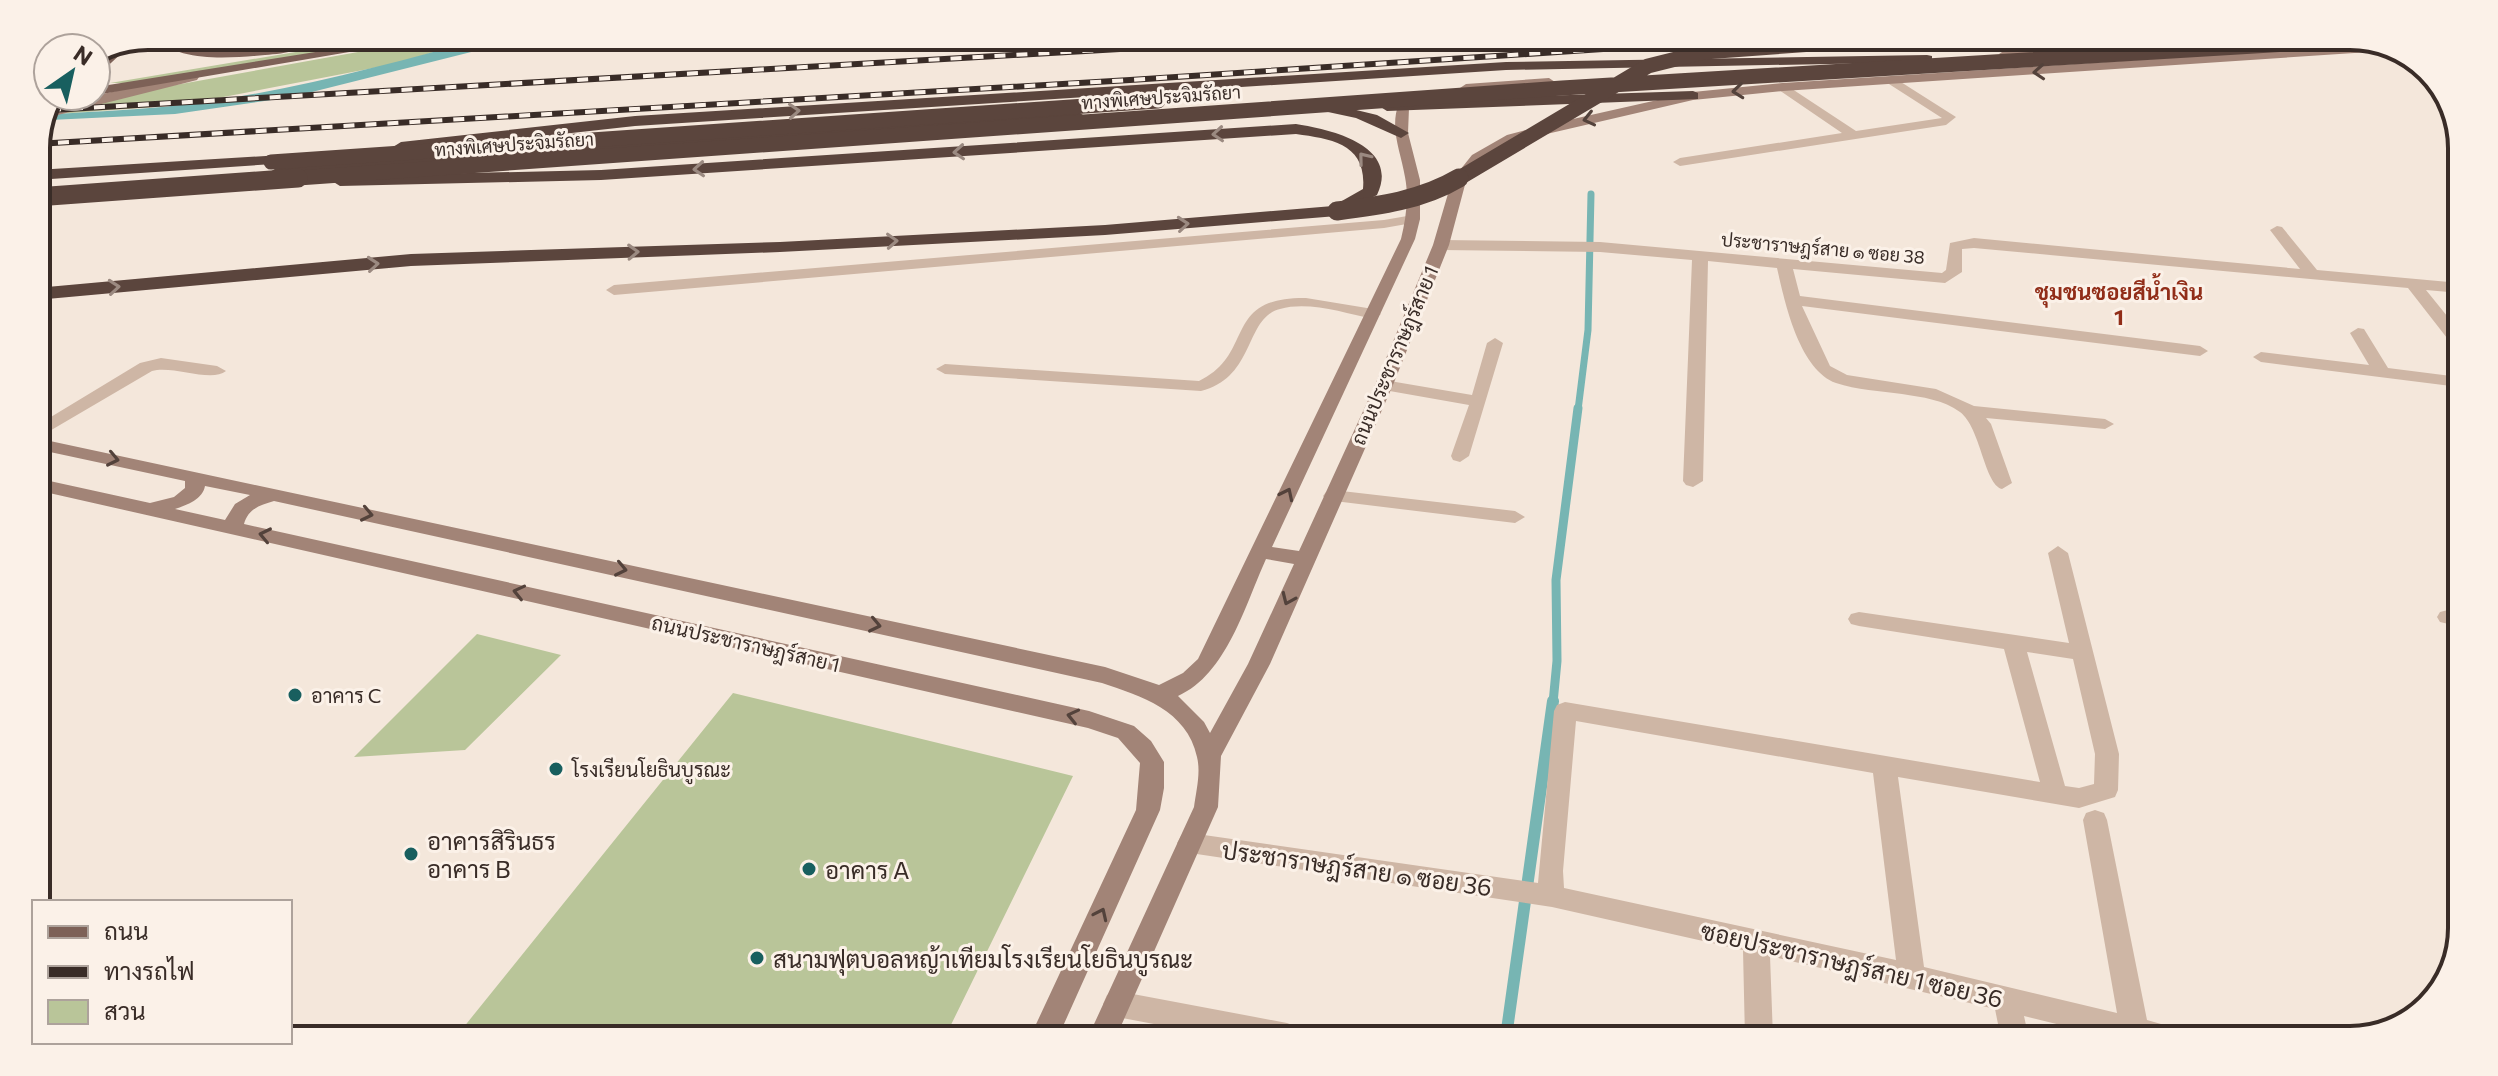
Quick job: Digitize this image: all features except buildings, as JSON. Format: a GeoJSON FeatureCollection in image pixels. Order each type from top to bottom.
{"type":"FeatureCollection","features":[{"type":"Feature","properties":{"kind":"highway"},"geometry":{"type":"LineString","coordinates":[[50,293],[411,260],[780,247],[1105,230],[1393,204],[1446,186],[1648,66],[1704,52],[1731,50]]}},
{"type":"Feature","properties":{"kind":"highway","name":"ทางพิเศษประจิมรัถยา"},"geometry":{"type":"LineString","coordinates":[[50,174],[1944,50]]}},
{"type":"Feature","properties":{"kind":"highway","name":"ทางพิเศษประจิมรัถยา"},"geometry":{"type":"LineString","coordinates":[[50,197],[1562,88],[2190,50]]}},
{"type":"Feature","properties":{"kind":"highway"},"geometry":{"type":"LineString","coordinates":[[271,162],[635,121],[1506,66],[1927,59]]}},
{"type":"Feature","properties":{"kind":"highway"},"geometry":{"type":"LineString","coordinates":[[50,194],[82,186],[114,183],[1155,109],[1403,106],[1693,96]]}},
{"type":"Feature","properties":{"kind":"highway"},"geometry":{"type":"LineString","coordinates":[[1319,106],[1385,122],[1401,133]]}},
{"type":"Feature","properties":{"kind":"highway"},"geometry":{"type":"LineString","coordinates":[[258,183],[601,175],[1296,129],[1347,140],[1367,156],[1375,174],[1371,191],[1337,211]]}},
{"type":"Feature","properties":{"kind":"highway"},"geometry":{"type":"LineString","coordinates":[[50,287],[66,292]]}},
{"type":"Feature","properties":{"kind":"main road"},"geometry":{"type":"LineString","coordinates":[[190,50],[265,50]]}},
{"type":"Feature","properties":{"kind":"main road"},"geometry":{"type":"LineString","coordinates":[[112,77],[287,50]]}},
{"type":"Feature","properties":{"kind":"main road"},"geometry":{"type":"LineString","coordinates":[[112,88],[351,50]]}},
{"type":"Feature","properties":{"kind":"main road"},"geometry":{"type":"LineString","coordinates":[[1403,106],[1441,91],[1496,85],[2056,50]]}},
{"type":"Feature","properties":{"kind":"main road","name":"ถนนประชาราษฎร์สาย 1"},"geometry":{"type":"LineString","coordinates":[[1107,1026],[1206,807],[1209,756],[1259,664],[1384,385],[1441,245],[1459,180],[1477,158],[1512,138],[1693,96],[1783,87],[2351,50]]}},
{"type":"Feature","properties":{"kind":"main road"},"geometry":{"type":"LineString","coordinates":[[57,111],[204,74]]}},
{"type":"Feature","properties":{"kind":"main road","name":"ถนนประชาราษฎร์สาย 1"},"geometry":{"type":"LineString","coordinates":[[1159,694],[1183,685],[1207,663],[1408,239],[1413,219],[1413,180],[1401,133],[1403,106]]}},
{"type":"Feature","properties":{"kind":"main road"},"geometry":{"type":"LineString","coordinates":[[50,446],[1105,675],[1159,694],[1179,708],[1196,728],[1209,756]]}},
{"type":"Feature","properties":{"kind":"main road"},"geometry":{"type":"LineString","coordinates":[[151,510],[189,496],[195,490],[195,477]]}},
{"type":"Feature","properties":{"kind":"main road","name":"ถนนประชาราษฎร์สาย 1"},"geometry":{"type":"LineString","coordinates":[[50,487],[1089,720],[1126,732],[1143,747],[1152,762],[1148,810],[1049,1026]]}},
{"type":"Feature","properties":{"kind":"main road"},"geometry":{"type":"LineString","coordinates":[[233,528],[236,512],[241,507],[274,494]]}},
{"type":"Feature","properties":{"kind":"main road"},"geometry":{"type":"LineString","coordinates":[[1259,551],[1305,559]]}},
{"type":"Feature","properties":{"kind":"street"},"geometry":{"type":"LineString","coordinates":[[1680,162],[1946,121],[1950,117],[1893,81]]}},
{"type":"Feature","properties":{"kind":"street"},"geometry":{"type":"LineString","coordinates":[[1783,87],[1854,135]]}},
{"type":"Feature","properties":{"kind":"street"},"geometry":{"type":"LineString","coordinates":[[614,290],[1353,227],[1413,219]]}},
{"type":"Feature","properties":{"kind":"street"},"geometry":{"type":"LineString","coordinates":[[2277,230],[2313,275]]}},
{"type":"Feature","properties":{"kind":"street","name":"ประชาราษฎร์สาย ๑ ซอย 38"},"geometry":{"type":"LineString","coordinates":[[1441,245],[1593,247],[1945,278],[1954,272],[1955,246],[1964,242],[2448,287]]}},
{"type":"Feature","properties":{"kind":"street"},"geometry":{"type":"LineString","coordinates":[[1693,481],[1700,257]]}},
{"type":"Feature","properties":{"kind":"street"},"geometry":{"type":"LineString","coordinates":[[1784,265],[1796,314],[1818,360],[1832,376],[1936,394],[1971,411],[2105,424]]}},
{"type":"Feature","properties":{"kind":"street"},"geometry":{"type":"LineString","coordinates":[[2413,284],[2448,328]]}},
{"type":"Feature","properties":{"kind":"street"},"geometry":{"type":"LineString","coordinates":[[1794,300],[2200,351]]}},
{"type":"Feature","properties":{"kind":"street"},"geometry":{"type":"LineString","coordinates":[[945,369],[1201,386],[1226,375],[1257,315],[1267,308],[1299,303],[1373,314]]}},
{"type":"Feature","properties":{"kind":"street"},"geometry":{"type":"LineString","coordinates":[[2358,333],[2382,372]]}},
{"type":"Feature","properties":{"kind":"street"},"geometry":{"type":"LineString","coordinates":[[1460,456],[1495,343]]}},
{"type":"Feature","properties":{"kind":"street"},"geometry":{"type":"LineString","coordinates":[[2261,357],[2448,381]]}},
{"type":"Feature","properties":{"kind":"street"},"geometry":{"type":"LineString","coordinates":[[50,425],[146,367],[161,363],[217,371]]}},
{"type":"Feature","properties":{"kind":"street"},"geometry":{"type":"LineString","coordinates":[[1384,385],[1479,401]]}},
{"type":"Feature","properties":{"kind":"street"},"geometry":{"type":"LineString","coordinates":[[1971,411],[1982,424],[2002,483]]}},
{"type":"Feature","properties":{"kind":"street"},"geometry":{"type":"LineString","coordinates":[[1333,496],[1515,517]]}},
{"type":"Feature","properties":{"kind":"street"},"geometry":{"type":"LineString","coordinates":[[1536,894],[1550,871],[1565,711],[2079,798],[2106,790],[2107,754],[2058,553]]}},
{"type":"Feature","properties":{"kind":"street"},"geometry":{"type":"LineString","coordinates":[[1859,619],[2083,653]]}},
{"type":"Feature","properties":{"kind":"street"},"geometry":{"type":"LineString","coordinates":[[2013,643],[2053,786],[2047,793]]}},
{"type":"Feature","properties":{"kind":"street"},"geometry":{"type":"LineString","coordinates":[[1884,763],[1912,976]]}},
{"type":"Feature","properties":{"kind":"street"},"geometry":{"type":"LineString","coordinates":[[2095,820],[2134,1026]]}},
{"type":"Feature","properties":{"kind":"street","name":"ประชาราษฎร์สาย ๑ ซอย 36"},"geometry":{"type":"LineString","coordinates":[[1190,843],[1536,894]]}},
{"type":"Feature","properties":{"kind":"street","name":"ซอยประชาราษฎร์สาย 1 ซอย 36"},"geometry":{"type":"LineString","coordinates":[[1536,894],[2125,1026]]}},
{"type":"Feature","properties":{"kind":"street"},"geometry":{"type":"LineString","coordinates":[[1756,941],[1759,1026]]}},
{"type":"Feature","properties":{"kind":"street"},"geometry":{"type":"LineString","coordinates":[[2007,1000],[2012,1026]]}},
{"type":"Feature","properties":{"kind":"street"},"geometry":{"type":"LineString","coordinates":[[1117,1004],[1234,1026]]}},
{"type":"Feature","properties":{"kind":"green space"},"geometry":{"type":"Polygon","coordinates":[[[307,50],[335,50],[133,83],[112,83],[307,50]]]}},
{"type":"Feature","properties":{"kind":"green space"},"geometry":{"type":"Polygon","coordinates":[[[369,50],[442,50],[389,65],[182,105],[112,110],[112,98],[369,50]]]}},
{"type":"Feature","properties":{"kind":"green space"},"geometry":{"type":"Polygon","coordinates":[[[477,634],[561,655],[465,750],[354,757],[477,634]]]}},
{"type":"Feature","properties":{"kind":"green space","name":"อาคาร A"},"geometry":{"type":"Polygon","coordinates":[[[733,693],[1073,776],[950,1026],[465,1026],[733,693]]]}},
{"type":"Feature","properties":{"kind":"water"},"geometry":{"type":"Polygon","coordinates":[[[439,50],[479,50],[292,97],[175,114],[54,120],[57,114],[165,107],[296,86],[439,50]]]}},
{"type":"Feature","properties":{"kind":"waterway"},"geometry":{"type":"LineString","coordinates":[[1578,410],[1588,330],[1591,194]]}},
{"type":"Feature","properties":{"kind":"waterway"},"geometry":{"type":"LineString","coordinates":[[1553,703],[1557,661],[1556,580],[1578,408]]}},
{"type":"Feature","properties":{"kind":"waterway"},"geometry":{"type":"LineString","coordinates":[[1508,1026],[1553,701]]}},
{"type":"Feature","properties":{"kind":"railway"},"geometry":{"type":"LineString","coordinates":[[112,106],[1102,50]]}},
{"type":"Feature","properties":{"kind":"railway"},"geometry":{"type":"LineString","coordinates":[[50,143],[1587,50]]}},
{"type":"Feature","properties":{"kind":"place","name":"อาคาร C"},"geometry":{"type":"Point","coordinates":[295,695]}},
{"type":"Feature","properties":{"kind":"place","name":"โรงเรียนโยธินบูรณะ"},"geometry":{"type":"Point","coordinates":[556,769]}},
{"type":"Feature","properties":{"kind":"place","name":"อาคารสิรินธร อาคาร B"},"geometry":{"type":"Point","coordinates":[411,854]}},
{"type":"Feature","properties":{"kind":"place","name":"อาคาร A"},"geometry":{"type":"Point","coordinates":[809,869]}},
{"type":"Feature","properties":{"kind":"place","name":"สนามฟุตบอลหญ้าเทียมโรงเรียนโยธินบูรณะ"},"geometry":{"type":"Point","coordinates":[757,958]}},
{"type":"Feature","properties":{"kind":"district","name":"ชุมชนซอยสีน้ำเงิน 1"},"geometry":{"type":"Point","coordinates":[2119,304]}}]}
